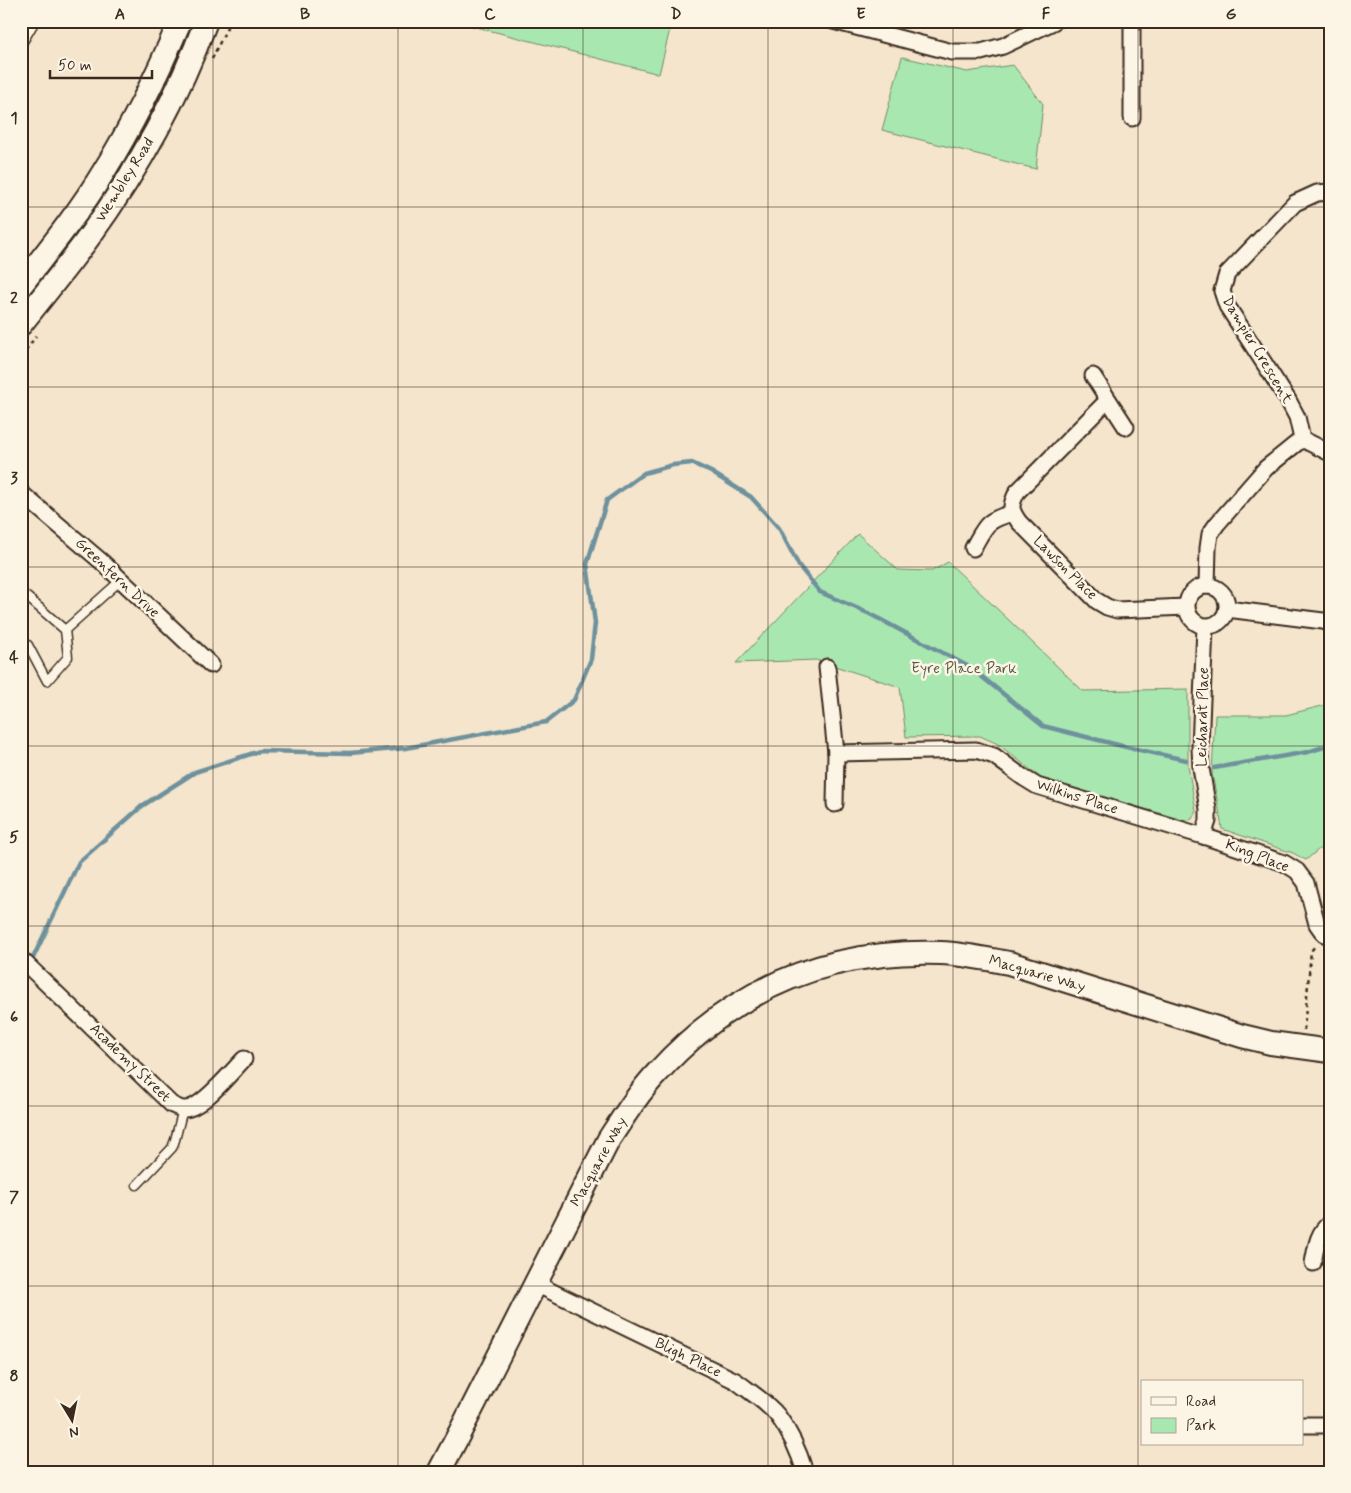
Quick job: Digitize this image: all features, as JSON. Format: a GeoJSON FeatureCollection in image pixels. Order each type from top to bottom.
{"type":"FeatureCollection","features":[{"type":"Feature","properties":{"kind":"street","name":"Wembley Road"},"geometry":{"type":"LineString","coordinates":[[21,285],[70,222],[104,171],[143,103],[180,21]]}},
{"type":"Feature","properties":{"kind":"street","name":"Wembley Road"},"geometry":{"type":"LineString","coordinates":[[21,324],[89,237],[146,149],[172,102],[195,52],[206,21]]}},
{"type":"Feature","properties":{"kind":"street"},"geometry":{"type":"LineString","coordinates":[[833,21],[952,52],[981,52],[1003,46],[1051,22]]}},
{"type":"Feature","properties":{"kind":"street"},"geometry":{"type":"LineString","coordinates":[[1132,21],[1132,118]]}},
{"type":"Feature","properties":{"kind":"street","name":"Dampier Crescent"},"geometry":{"type":"LineString","coordinates":[[1302,440],[1297,417],[1288,400],[1227,306],[1222,290],[1227,274],[1295,203],[1317,193],[1330,192]]}},
{"type":"Feature","properties":{"kind":"street"},"geometry":{"type":"LineString","coordinates":[[1093,376],[1126,426]]}},
{"type":"Feature","properties":{"kind":"street"},"geometry":{"type":"LineString","coordinates":[[973,548],[985,526],[996,518],[1012,512],[1012,503],[1017,492],[1108,400]]}},
{"type":"Feature","properties":{"kind":"street"},"geometry":{"type":"LineString","coordinates":[[1207,586],[1210,534],[1266,468],[1302,440],[1330,453]]}},
{"type":"Feature","properties":{"kind":"street","name":"Greenfern Drive"},"geometry":{"type":"LineString","coordinates":[[21,493],[102,562],[211,666]]}},
{"type":"Feature","properties":{"kind":"street","name":"Lawson Place"},"geometry":{"type":"LineString","coordinates":[[1012,512],[1019,522],[1097,601],[1107,607],[1117,610],[1186,607]]}},
{"type":"Feature","properties":{"kind":"street"},"geometry":{"type":"LineString","coordinates":[[1207,586],[1214,587],[1224,596],[1227,602],[1226,615],[1218,624],[1206,627],[1200,626],[1190,618],[1186,607],[1194,590],[1207,586]]}},
{"type":"Feature","properties":{"kind":"street"},"geometry":{"type":"LineString","coordinates":[[1227,609],[1330,623]]}},
{"type":"Feature","properties":{"kind":"street","name":"Leichardt Place"},"geometry":{"type":"LineString","coordinates":[[1203,836],[1208,821],[1200,748],[1206,627]]}},
{"type":"Feature","properties":{"kind":"street"},"geometry":{"type":"LineString","coordinates":[[827,668],[836,753],[836,804]]}},
{"type":"Feature","properties":{"kind":"street","name":"Wilkins Place"},"geometry":{"type":"LineString","coordinates":[[836,753],[976,750],[994,756],[1037,786],[1203,836]]}},
{"type":"Feature","properties":{"kind":"street","name":"King Place"},"geometry":{"type":"LineString","coordinates":[[1203,836],[1284,863],[1297,871],[1306,883],[1317,924],[1327,935]]}},
{"type":"Feature","properties":{"kind":"street","name":"Macquarie Way"},"geometry":{"type":"LineString","coordinates":[[439,1472],[609,1139],[630,1106],[658,1072],[718,1016],[750,996],[788,978],[827,965],[864,956],[942,953],[973,956],[1009,963],[1242,1036],[1270,1043],[1330,1051]]}},
{"type":"Feature","properties":{"kind":"street","name":"Academy Street"},"geometry":{"type":"LineString","coordinates":[[21,959],[172,1105],[183,1109],[202,1102],[244,1059]]}},
{"type":"Feature","properties":{"kind":"street"},"geometry":{"type":"LineString","coordinates":[[1313,1263],[1317,1239],[1324,1227],[1330,1223]]}},
{"type":"Feature","properties":{"kind":"street","name":"Bligh Place"},"geometry":{"type":"LineString","coordinates":[[536,1284],[736,1381],[777,1415],[790,1435],[805,1472]]}},
{"type":"Feature","properties":{"kind":"street"},"geometry":{"type":"LineString","coordinates":[[1304,1425],[1330,1425]]}},
{"type":"Feature","properties":{"kind":"lane"},"geometry":{"type":"LineString","coordinates":[[21,45],[35,21]]}},
{"type":"Feature","properties":{"kind":"lane"},"geometry":{"type":"LineString","coordinates":[[65,630],[121,580]]}},
{"type":"Feature","properties":{"kind":"lane"},"geometry":{"type":"LineString","coordinates":[[21,602],[27,597],[65,630],[68,657],[47,680],[28,645],[21,645]]}},
{"type":"Feature","properties":{"kind":"lane"},"geometry":{"type":"LineString","coordinates":[[136,1185],[172,1148],[183,1109]]}},
{"type":"Feature","properties":{"kind":"path"},"geometry":{"type":"LineString","coordinates":[[1303,1047],[1312,950],[1327,935]]}},
{"type":"Feature","properties":{"kind":"green space"},"geometry":{"type":"Polygon","coordinates":[[[453,21],[672,21],[659,74],[453,21]]]}},
{"type":"Feature","properties":{"kind":"green space"},"geometry":{"type":"Polygon","coordinates":[[[902,57],[967,72],[1013,65],[1043,104],[1036,169],[882,130],[902,57]]]}},
{"type":"Feature","properties":{"kind":"green space","name":"Eyre Place Park"},"geometry":{"type":"Polygon","coordinates":[[[858,534],[898,570],[932,571],[948,562],[1083,691],[1188,689],[1188,766],[1196,811],[1192,819],[1186,821],[1041,778],[998,744],[980,736],[906,737],[900,687],[816,660],[736,663],[858,534]]]}},
{"type":"Feature","properties":{"kind":"green space"},"geometry":{"type":"Polygon","coordinates":[[[1330,704],[1330,849],[1319,849],[1306,860],[1293,853],[1222,829],[1212,774],[1215,715],[1286,715],[1330,704]]]}},
{"type":"Feature","properties":{"kind":"waterway"},"geometry":{"type":"LineString","coordinates":[[21,983],[79,862],[142,806],[195,772],[260,751],[350,753],[406,748],[546,722],[574,700],[591,659],[595,623],[587,564],[607,500],[644,473],[673,465],[692,463],[711,472],[751,497],[779,528],[799,566],[820,592],[870,614],[971,668],[1043,726],[1186,760]]}},
{"type":"Feature","properties":{"kind":"waterway"},"geometry":{"type":"LineString","coordinates":[[1214,768],[1308,752],[1330,745]]}}]}
